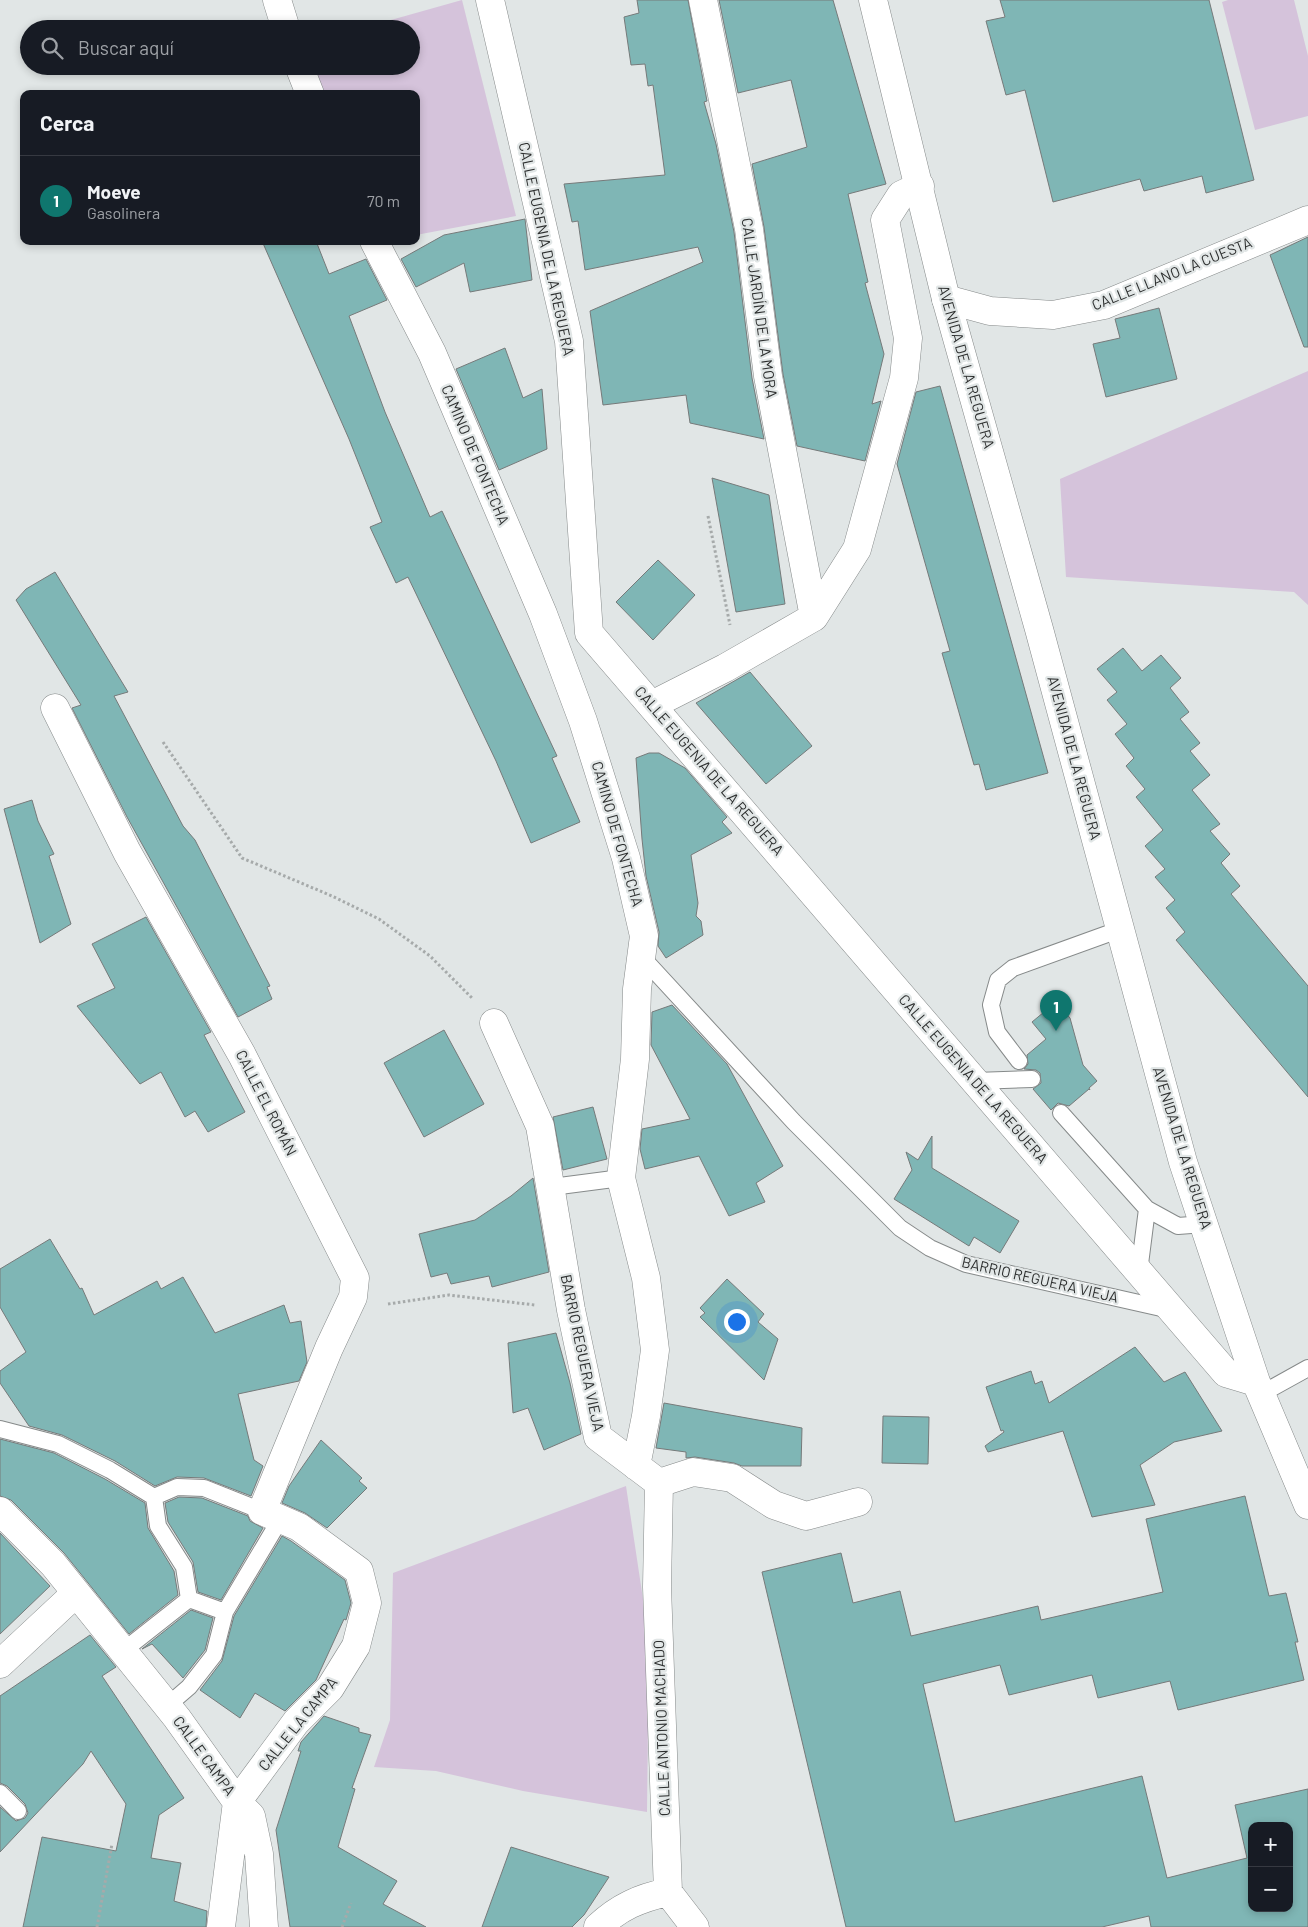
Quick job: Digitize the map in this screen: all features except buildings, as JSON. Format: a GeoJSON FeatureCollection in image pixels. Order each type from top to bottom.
{"type":"FeatureCollection","features":[{"type":"Feature","properties":{"kind":"street"},"geometry":{"type":"LineString","coordinates":[[277,0],[283,20]]}},
{"type":"Feature","properties":{"kind":"street","name":"CALLE EUGENIA DE LA REGUERA"},"geometry":{"type":"LineString","coordinates":[[490,0],[569,341],[590,633],[1226,1373],[1259,1388]]}},
{"type":"Feature","properties":{"kind":"street","name":"CALLE JARDÍN DE LA MORA"},"geometry":{"type":"LineString","coordinates":[[703,0],[749,229],[768,376],[814,617]]}},
{"type":"Feature","properties":{"kind":"street","name":"AVENIDA DE LA REGUERA"},"geometry":{"type":"LineString","coordinates":[[873,0],[920,186],[946,299],[1183,1162],[1259,1388],[1308,1505]]}},
{"type":"Feature","properties":{"kind":"street"},"geometry":{"type":"LineString","coordinates":[[303,75],[308,90]]}},
{"type":"Feature","properties":{"kind":"street"},"geometry":{"type":"LineString","coordinates":[[652,705],[742,658],[814,617],[857,549],[904,378],[908,338],[885,220],[901,195],[920,186]]}},
{"type":"Feature","properties":{"kind":"street","name":"CALLE LLANO LA CUESTA"},"geometry":{"type":"LineString","coordinates":[[946,299],[990,311],[1053,315],[1104,305],[1308,220]]}},
{"type":"Feature","properties":{"kind":"street","name":"CAMINO DE FONTECHA"},"geometry":{"type":"LineString","coordinates":[[376,245],[432,353],[557,650],[583,721],[626,858],[644,936],[637,989],[635,1059],[621,1178],[646,1278],[655,1350],[646,1416],[636,1466]]}},
{"type":"Feature","properties":{"kind":"street"},"geometry":{"type":"LineString","coordinates":[[557,650],[590,633]]}},
{"type":"Feature","properties":{"kind":"street","name":"CALLE EL ROMÁN"},"geometry":{"type":"LineString","coordinates":[[55,708],[127,852],[242,1055],[355,1278],[353,1297],[329,1348],[272,1515]]}},
{"type":"Feature","properties":{"kind":"street","name":"BARRIO REGUERA VIEJA"},"geometry":{"type":"LineString","coordinates":[[494,1023],[540,1126],[552,1186],[571,1310],[598,1437],[659,1483]]}},
{"type":"Feature","properties":{"kind":"street"},"geometry":{"type":"LineString","coordinates":[[659,1483],[693,1472],[732,1478],[774,1505],[806,1516],[858,1502]]}},
{"type":"Feature","properties":{"kind":"street","name":"CALLE ANTONIO MACHADO"},"geometry":{"type":"LineString","coordinates":[[659,1483],[657,1587],[668,1892]]}},
{"type":"Feature","properties":{"kind":"street","name":"CALLE CAMPA"},"geometry":{"type":"LineString","coordinates":[[0,1511],[53,1564],[167,1706],[237,1802],[221,1927]]}},
{"type":"Feature","properties":{"kind":"street","name":"CALLE LA CAMPA"},"geometry":{"type":"LineString","coordinates":[[237,1802],[296,1722],[330,1688],[356,1646],[367,1603],[359,1571],[299,1527],[272,1515]]}},
{"type":"Feature","properties":{"kind":"street"},"geometry":{"type":"LineString","coordinates":[[0,1664],[76,1593]]}},
{"type":"Feature","properties":{"kind":"street"},"geometry":{"type":"LineString","coordinates":[[237,1802],[251,1816],[259,1854],[264,1927]]}},
{"type":"Feature","properties":{"kind":"street"},"geometry":{"type":"LineString","coordinates":[[598,1927],[613,1912],[640,1898],[668,1892],[695,1927]]}},
{"type":"Feature","properties":{"kind":"lane"},"geometry":{"type":"LineString","coordinates":[[1019,1061],[997,1032],[991,1004],[998,980],[1013,968],[1120,929]]}},
{"type":"Feature","properties":{"kind":"lane","name":"BARRIO REGUERA VIEJA"},"geometry":{"type":"LineString","coordinates":[[641,956],[794,1122],[900,1228],[930,1248],[966,1264],[1172,1310]]}},
{"type":"Feature","properties":{"kind":"lane"},"geometry":{"type":"LineString","coordinates":[[975,1081],[1032,1079]]}},
{"type":"Feature","properties":{"kind":"lane"},"geometry":{"type":"LineString","coordinates":[[1061,1114],[1148,1209],[1178,1226],[1204,1224]]}},
{"type":"Feature","properties":{"kind":"lane"},"geometry":{"type":"LineString","coordinates":[[552,1186],[621,1178]]}},
{"type":"Feature","properties":{"kind":"lane"},"geometry":{"type":"LineString","coordinates":[[1139,1272],[1148,1209]]}},
{"type":"Feature","properties":{"kind":"lane"},"geometry":{"type":"LineString","coordinates":[[1259,1388],[1308,1368]]}},
{"type":"Feature","properties":{"kind":"lane"},"geometry":{"type":"LineString","coordinates":[[0,1429],[58,1444],[110,1470],[154,1497]]}},
{"type":"Feature","properties":{"kind":"lane"},"geometry":{"type":"LineString","coordinates":[[154,1497],[177,1487],[204,1488],[272,1515]]}},
{"type":"Feature","properties":{"kind":"lane"},"geometry":{"type":"LineString","coordinates":[[154,1497],[158,1526],[184,1567],[189,1599]]}},
{"type":"Feature","properties":{"kind":"lane","name":"CALLE CAMPA"},"geometry":{"type":"LineString","coordinates":[[167,1706],[189,1687],[214,1655],[225,1612],[272,1515]]}},
{"type":"Feature","properties":{"kind":"lane"},"geometry":{"type":"LineString","coordinates":[[189,1599],[225,1612]]}},
{"type":"Feature","properties":{"kind":"lane"},"geometry":{"type":"LineString","coordinates":[[123,1651],[189,1599]]}},
{"type":"Feature","properties":{"kind":"lane"},"geometry":{"type":"LineString","coordinates":[[0,1793],[18,1811]]}},
{"type":"Feature","properties":{"kind":"path"},"geometry":{"type":"LineString","coordinates":[[708,516],[727,616],[742,658]]}},
{"type":"Feature","properties":{"kind":"path"},"geometry":{"type":"LineString","coordinates":[[164,742],[242,858],[332,896],[379,919],[430,956],[494,1023]]}},
{"type":"Feature","properties":{"kind":"path"},"geometry":{"type":"LineString","coordinates":[[353,1297],[366,1303],[389,1304],[449,1295],[571,1310]]}},
{"type":"Feature","properties":{"kind":"path"},"geometry":{"type":"LineString","coordinates":[[97,1927],[112,1844]]}},
{"type":"Feature","properties":{"kind":"path"},"geometry":{"type":"LineString","coordinates":[[342,1927],[351,1903]]}},
{"type":"Feature","properties":{"kind":"shaded area"},"geometry":{"type":"Polygon","coordinates":[[[462,0],[516,216],[420,234],[420,90],[321,90],[314,75],[420,75],[420,20],[391,20],[462,0]]]}},
{"type":"Feature","properties":{"kind":"shaded area"},"geometry":{"type":"Polygon","coordinates":[[[1228,0],[1294,0],[1308,56],[1308,116],[1255,130],[1222,2],[1228,0]]]}},
{"type":"Feature","properties":{"kind":"shaded area"},"geometry":{"type":"Polygon","coordinates":[[[1308,371],[1308,605],[1294,592],[1066,577],[1060,479],[1308,371]]]}},
{"type":"Feature","properties":{"kind":"shaded area"},"geometry":{"type":"Polygon","coordinates":[[[626,1486],[649,1639],[647,1812],[523,1791],[436,1771],[374,1767],[390,1720],[393,1573],[626,1486]]]}},
{"type":"Feature","properties":{"kind":"place","name":"Moeve"},"geometry":{"type":"Point","coordinates":[1056,1031]}}]}
